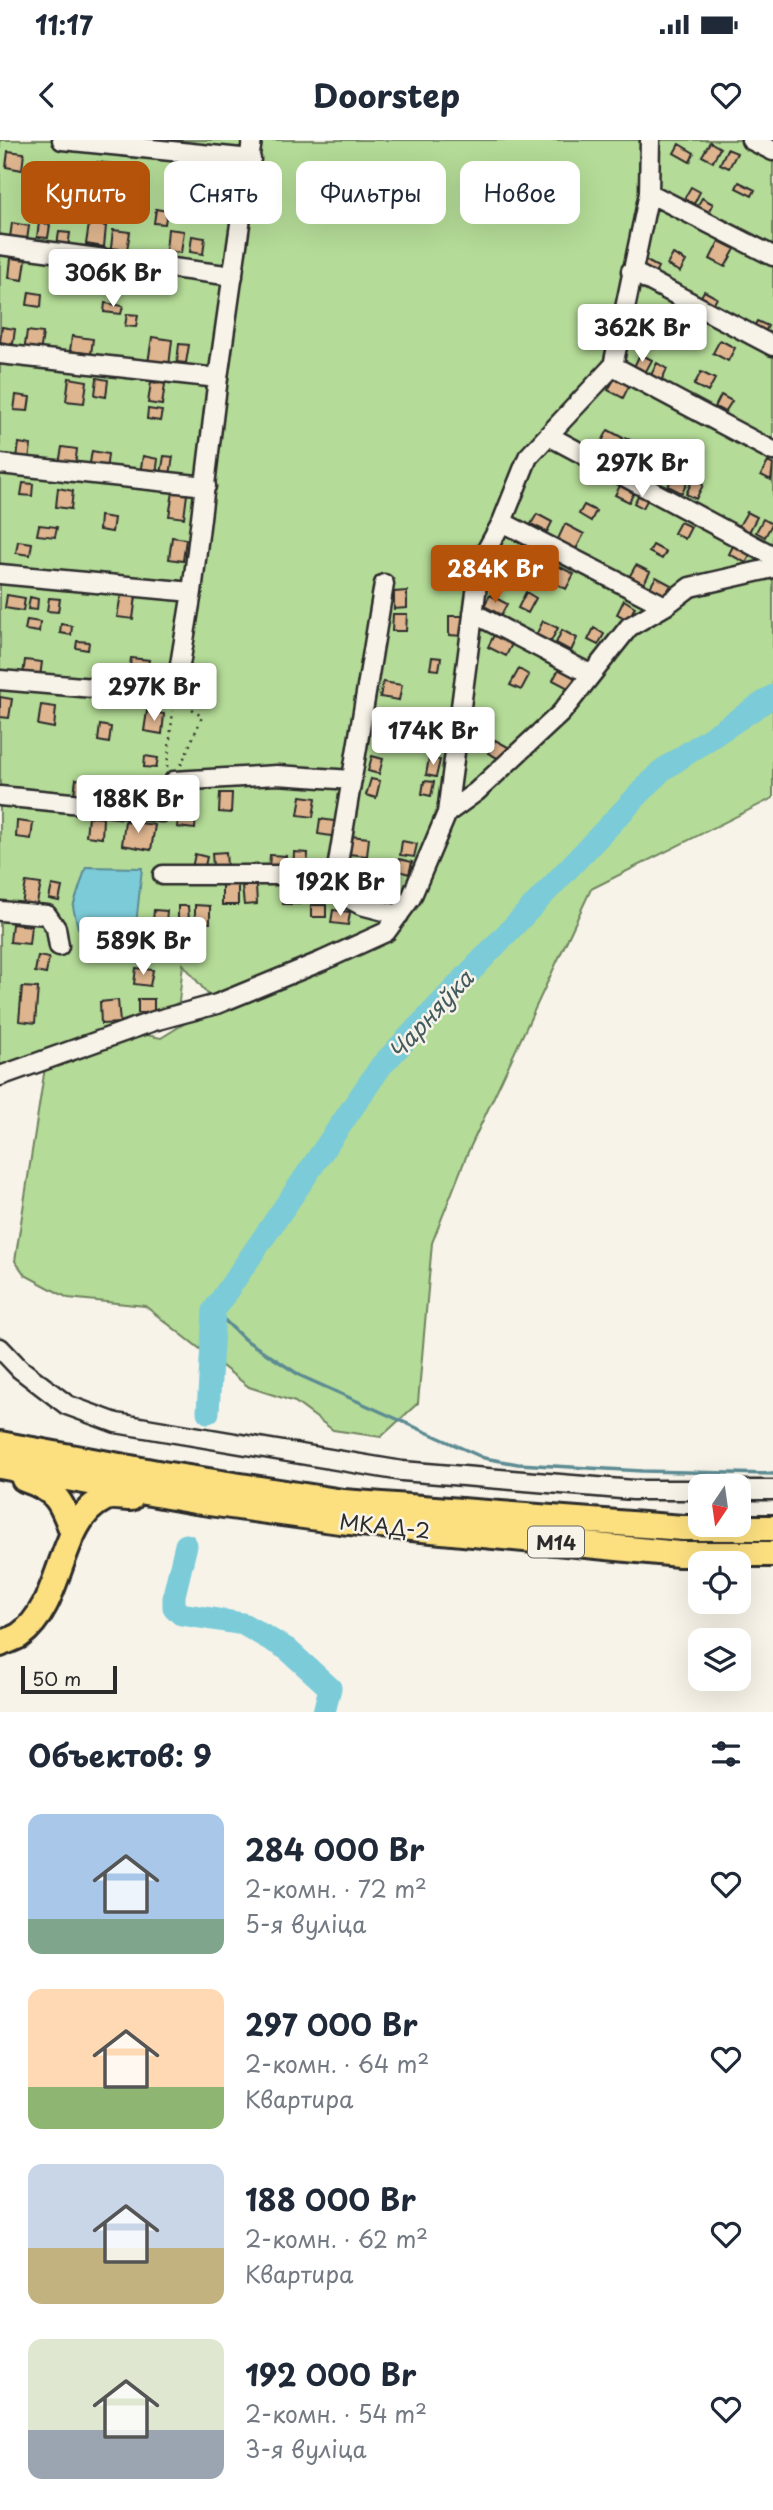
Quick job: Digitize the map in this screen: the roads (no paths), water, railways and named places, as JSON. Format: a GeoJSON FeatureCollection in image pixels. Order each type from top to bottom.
{"type":"FeatureCollection","features":[{"type":"Feature","properties":{"kind":"highway","name":"М14"},"geometry":{"type":"LineString","coordinates":[[0,1444],[163,1474],[343,1502],[683,1528],[773,1528]]}},
{"type":"Feature","properties":{"kind":"highway","name":"МКАД-2"},"geometry":{"type":"LineString","coordinates":[[0,1468],[195,1501],[340,1521],[665,1553],[773,1554]]}},
{"type":"Feature","properties":{"kind":"highway"},"geometry":{"type":"LineString","coordinates":[[0,1468],[50,1490],[64,1507],[72,1531]]}},
{"type":"Feature","properties":{"kind":"highway"},"geometry":{"type":"LineString","coordinates":[[0,1644],[19,1635],[34,1621],[65,1559],[72,1531],[90,1508],[106,1497],[195,1501]]}},
{"type":"Feature","properties":{"kind":"street"},"geometry":{"type":"LineString","coordinates":[[62,140],[251,159]]}},
{"type":"Feature","properties":{"kind":"street"},"geometry":{"type":"LineString","coordinates":[[0,680],[175,695],[192,592],[218,378],[252,140]]}},
{"type":"Feature","properties":{"kind":"street"},"geometry":{"type":"LineString","coordinates":[[0,1076],[154,1021],[226,1000],[322,961],[386,932],[411,898],[447,813],[480,562],[502,522],[528,457],[613,366],[649,193],[650,140]]}},
{"type":"Feature","properties":{"kind":"street"},"geometry":{"type":"LineString","coordinates":[[751,140],[773,152]]}},
{"type":"Feature","properties":{"kind":"street"},"geometry":{"type":"LineString","coordinates":[[649,193],[773,256]]}},
{"type":"Feature","properties":{"kind":"street"},"geometry":{"type":"LineString","coordinates":[[0,245],[233,276]]}},
{"type":"Feature","properties":{"kind":"street"},"geometry":{"type":"LineString","coordinates":[[631,271],[773,346]]}},
{"type":"Feature","properties":{"kind":"street"},"geometry":{"type":"LineString","coordinates":[[0,354],[218,378]]}},
{"type":"Feature","properties":{"kind":"street"},"geometry":{"type":"LineString","coordinates":[[613,366],[773,451]]}},
{"type":"Feature","properties":{"kind":"street"},"geometry":{"type":"LineString","coordinates":[[549,436],[773,556]]}},
{"type":"Feature","properties":{"kind":"street"},"geometry":{"type":"LineString","coordinates":[[0,464],[206,486]]}},
{"type":"Feature","properties":{"kind":"street"},"geometry":{"type":"LineString","coordinates":[[502,522],[666,606]]}},
{"type":"Feature","properties":{"kind":"street"},"geometry":{"type":"LineString","coordinates":[[447,813],[476,792],[561,713],[629,627],[666,606],[690,587],[773,568]]}},
{"type":"Feature","properties":{"kind":"street"},"geometry":{"type":"LineString","coordinates":[[0,574],[192,592]]}},
{"type":"Feature","properties":{"kind":"street"},"geometry":{"type":"LineString","coordinates":[[384,584],[337,892],[361,905],[399,915]]}},
{"type":"Feature","properties":{"kind":"street"},"geometry":{"type":"LineString","coordinates":[[473,613],[590,674]]}},
{"type":"Feature","properties":{"kind":"street"},"geometry":{"type":"LineString","coordinates":[[170,777],[277,775],[352,780]]}},
{"type":"Feature","properties":{"kind":"street"},"geometry":{"type":"LineString","coordinates":[[0,796],[162,812]]}},
{"type":"Feature","properties":{"kind":"street"},"geometry":{"type":"LineString","coordinates":[[163,876],[338,875]]}},
{"type":"Feature","properties":{"kind":"street"},"geometry":{"type":"LineString","coordinates":[[0,911],[47,915],[56,928],[59,946]]}},
{"type":"Feature","properties":{"kind":"street"},"geometry":{"type":"LineString","coordinates":[[0,1348],[20,1370],[67,1405],[116,1423],[402,1471],[633,1490],[688,1490]]}},
{"type":"Feature","properties":{"kind":"street"},"geometry":{"type":"LineString","coordinates":[[751,1490],[773,1490]]}},
{"type":"Feature","properties":{"kind":"water"},"geometry":{"type":"Polygon","coordinates":[[[86,867],[142,868],[136,925],[126,939],[78,928],[73,907],[86,867]]]}},
{"type":"Feature","properties":{"kind":"waterway","name":"Чарняўка"},"geometry":{"type":"LineString","coordinates":[[208,1412],[214,1310],[381,1066],[661,771],[773,696]]}},
{"type":"Feature","properties":{"kind":"waterway"},"geometry":{"type":"LineString","coordinates":[[214,1310],[244,1339],[301,1376],[484,1458],[518,1464],[642,1471],[773,1474]]}},
{"type":"Feature","properties":{"kind":"waterway","name":"Чарняўка"},"geometry":{"type":"LineString","coordinates":[[186,1545],[174,1595],[174,1607],[181,1614],[243,1624],[287,1649],[330,1688],[324,1712]]}}]}
